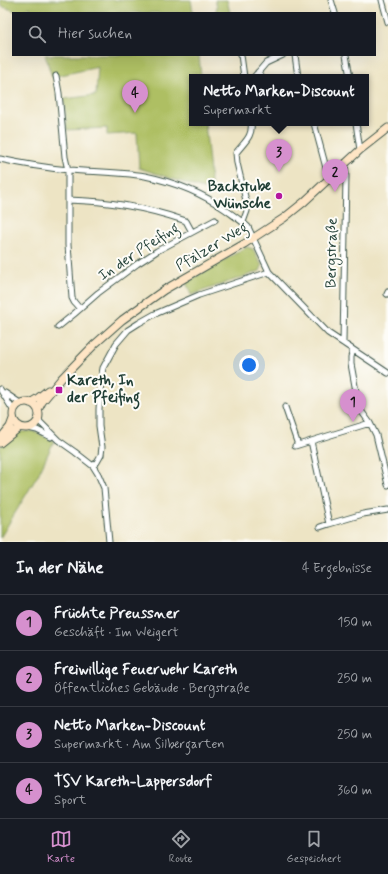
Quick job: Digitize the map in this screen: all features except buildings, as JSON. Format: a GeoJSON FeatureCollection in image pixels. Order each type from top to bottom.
{"type":"FeatureCollection","features":[{"type":"Feature","properties":{"kind":"street"},"geometry":{"type":"LineString","coordinates":[[331,0],[335,12]]}},
{"type":"Feature","properties":{"kind":"street"},"geometry":{"type":"LineString","coordinates":[[382,0],[388,22]]}},
{"type":"Feature","properties":{"kind":"street"},"geometry":{"type":"LineString","coordinates":[[241,56],[244,74]]}},
{"type":"Feature","properties":{"kind":"street"},"geometry":{"type":"LineString","coordinates":[[257,74],[266,63],[281,56]]}},
{"type":"Feature","properties":{"kind":"street"},"geometry":{"type":"LineString","coordinates":[[295,56],[298,74]]}},
{"type":"Feature","properties":{"kind":"street"},"geometry":{"type":"LineString","coordinates":[[346,56],[349,74]]}},
{"type":"Feature","properties":{"kind":"street"},"geometry":{"type":"LineString","coordinates":[[56,76],[59,93],[64,157],[68,170],[68,245],[72,298],[80,309]]}},
{"type":"Feature","properties":{"kind":"street"},"geometry":{"type":"LineString","coordinates":[[243,222],[247,211],[247,204],[237,163],[236,152],[251,133],[251,126]]}},
{"type":"Feature","properties":{"kind":"street"},"geometry":{"type":"LineString","coordinates":[[315,126],[329,178]]}},
{"type":"Feature","properties":{"kind":"street"},"geometry":{"type":"LineString","coordinates":[[356,126],[360,150]]}},
{"type":"Feature","properties":{"kind":"street","name":"Pfälzer Weg"},"geometry":{"type":"LineString","coordinates":[[61,379],[105,334],[128,316],[164,290],[253,239],[284,218],[304,202],[360,150],[388,128]]}},
{"type":"Feature","properties":{"kind":"street"},"geometry":{"type":"LineString","coordinates":[[0,159],[26,165],[68,170],[146,176],[175,184],[217,203],[248,227],[269,272],[328,333],[388,373]]}},
{"type":"Feature","properties":{"kind":"street","name":"Bergstraße"},"geometry":{"type":"LineString","coordinates":[[343,343],[345,163]]}},
{"type":"Feature","properties":{"kind":"street"},"geometry":{"type":"LineString","coordinates":[[68,200],[100,201],[151,210],[183,220],[192,232]]}},
{"type":"Feature","properties":{"kind":"street","name":"In der Pfeifing"},"geometry":{"type":"LineString","coordinates":[[58,327],[98,293],[137,264],[157,251],[215,220]]}},
{"type":"Feature","properties":{"kind":"street"},"geometry":{"type":"LineString","coordinates":[[93,466],[101,455],[102,447],[99,426],[99,409],[103,368],[116,344],[128,330],[155,314],[199,295],[269,272]]}},
{"type":"Feature","properties":{"kind":"street"},"geometry":{"type":"LineString","coordinates":[[353,350],[351,364],[360,408],[376,435],[388,485]]}},
{"type":"Feature","properties":{"kind":"street"},"geometry":{"type":"LineString","coordinates":[[30,403],[61,379]]}},
{"type":"Feature","properties":{"kind":"street"},"geometry":{"type":"LineString","coordinates":[[28,428],[38,420],[38,410],[42,402],[61,379]]}},
{"type":"Feature","properties":{"kind":"street"},"geometry":{"type":"LineString","coordinates":[[1,390],[20,403]]}},
{"type":"Feature","properties":{"kind":"street"},"geometry":{"type":"LineString","coordinates":[[1,390],[14,410]]}},
{"type":"Feature","properties":{"kind":"street"},"geometry":{"type":"LineString","coordinates":[[0,439],[10,427],[14,410],[20,403],[30,403],[38,410]]}},
{"type":"Feature","properties":{"kind":"street"},"geometry":{"type":"LineString","coordinates":[[285,407],[297,446],[370,423]]}},
{"type":"Feature","properties":{"kind":"street"},"geometry":{"type":"LineString","coordinates":[[13,419],[20,427],[37,430],[58,440],[93,466],[104,488],[110,542]]}},
{"type":"Feature","properties":{"kind":"street"},"geometry":{"type":"LineString","coordinates":[[38,420],[58,440]]}},
{"type":"Feature","properties":{"kind":"street"},"geometry":{"type":"LineString","coordinates":[[0,443],[20,427]]}},
{"type":"Feature","properties":{"kind":"street"},"geometry":{"type":"LineString","coordinates":[[311,441],[329,524]]}},
{"type":"Feature","properties":{"kind":"street"},"geometry":{"type":"LineString","coordinates":[[320,527],[363,514],[388,510]]}},
{"type":"Feature","properties":{"kind":"green space"},"geometry":{"type":"Polygon","coordinates":[[[0,0],[191,0],[193,12],[32,12],[30,7],[23,12],[18,12],[1,6],[0,0]]]}},
{"type":"Feature","properties":{"kind":"green space"},"geometry":{"type":"Polygon","coordinates":[[[215,0],[227,0],[230,12],[215,12],[217,7],[215,0]]]}},
{"type":"Feature","properties":{"kind":"green space"},"geometry":{"type":"Polygon","coordinates":[[[45,56],[199,56],[201,74],[189,74],[189,126],[205,126],[212,192],[139,168],[137,133],[107,135],[107,128],[67,130],[64,99],[96,95],[98,67],[52,77],[45,56]]]}},
{"type":"Feature","properties":{"kind":"green space"},"geometry":{"type":"Polygon","coordinates":[[[247,247],[253,249],[262,266],[260,271],[191,295],[186,282],[247,247]]]}},
{"type":"Feature","properties":{"kind":"green space"},"geometry":{"type":"Polygon","coordinates":[[[33,431],[54,441],[38,475],[0,538],[0,447],[17,432],[33,431]]]}},
{"type":"Feature","properties":{"kind":"place","name":"TSV Kareth-Lappersdorf"},"geometry":{"type":"Point","coordinates":[135,113]}},
{"type":"Feature","properties":{"kind":"place","name":"Netto Marken-Discount"},"geometry":{"type":"Point","coordinates":[279,172]}},
{"type":"Feature","properties":{"kind":"place","name":"Freiwillige Feuerwehr Kareth"},"geometry":{"type":"Point","coordinates":[335,192]}},
{"type":"Feature","properties":{"kind":"place","name":"Backstube Wünsche"},"geometry":{"type":"Point","coordinates":[279,196]}},
{"type":"Feature","properties":{"kind":"place","name":"Kareth, In der Pfeifing"},"geometry":{"type":"Point","coordinates":[59,390]}},
{"type":"Feature","properties":{"kind":"place","name":"Früchte Preussner"},"geometry":{"type":"Point","coordinates":[353,422]}}]}
